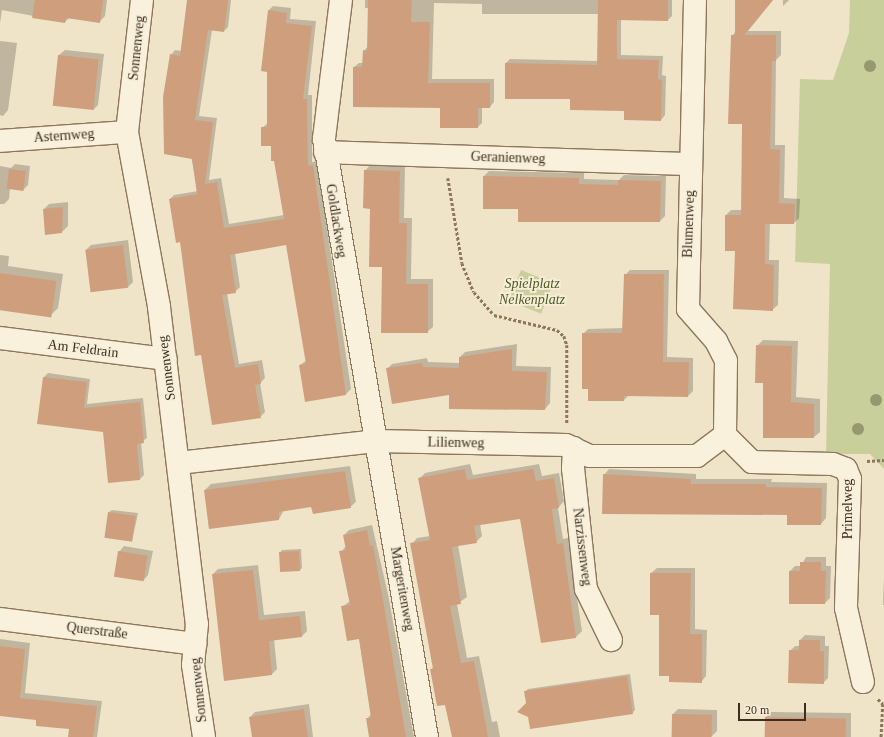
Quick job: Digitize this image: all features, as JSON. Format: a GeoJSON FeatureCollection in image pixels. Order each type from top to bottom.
{"type":"FeatureCollection","features":[{"type":"Feature","properties":{"kind":"street","name":"Sonnenweg"},"geometry":{"type":"LineString","coordinates":[[142,0],[127,132],[159,307],[166,359],[197,624],[193,665],[204,737]]}},
{"type":"Feature","properties":{"kind":"street","name":"Goldlackweg"},"geometry":{"type":"LineString","coordinates":[[341,0],[324,139],[325,152],[376,441]]}},
{"type":"Feature","properties":{"kind":"street","name":"Blumenweg"},"geometry":{"type":"LineString","coordinates":[[695,0],[688,309],[716,341],[726,360],[724,435]]}},
{"type":"Feature","properties":{"kind":"street","name":"Asternweg"},"geometry":{"type":"LineString","coordinates":[[0,141],[127,132]]}},
{"type":"Feature","properties":{"kind":"street","name":"Geranienweg"},"geometry":{"type":"LineString","coordinates":[[325,152],[691,164]]}},
{"type":"Feature","properties":{"kind":"street","name":"Am Feldrain"},"geometry":{"type":"LineString","coordinates":[[0,338],[166,359]]}},
{"type":"Feature","properties":{"kind":"street","name":"Lilienweg"},"geometry":{"type":"LineString","coordinates":[[178,463],[376,441],[570,446],[590,456],[697,456],[724,435]]}},
{"type":"Feature","properties":{"kind":"street","name":"Primelweg"},"geometry":{"type":"LineString","coordinates":[[724,435],[752,462],[833,464],[846,469],[850,479],[846,608],[863,682]]}},
{"type":"Feature","properties":{"kind":"street","name":"Margeritenweg"},"geometry":{"type":"LineString","coordinates":[[376,441],[427,737]]}},
{"type":"Feature","properties":{"kind":"street","name":"Narzissenweg"},"geometry":{"type":"LineString","coordinates":[[570,446],[586,589],[611,640]]}},
{"type":"Feature","properties":{"kind":"street","name":"Querstraße"},"geometry":{"type":"LineString","coordinates":[[0,619],[195,644]]}},
{"type":"Feature","properties":{"kind":"path"},"geometry":{"type":"LineString","coordinates":[[444,156],[462,263],[474,292],[494,315],[557,330],[564,336],[567,345],[570,446]]}},
{"type":"Feature","properties":{"kind":"path"},"geometry":{"type":"LineString","coordinates":[[863,682],[883,704],[882,737]]}},
{"type":"Feature","properties":{"kind":"green space"},"geometry":{"type":"Polygon","coordinates":[[[850,0],[884,0],[884,469],[870,454],[826,454],[830,264],[795,262],[800,79],[833,80],[849,33],[850,0]]]}},
{"type":"Feature","properties":{"kind":"green space","name":"Spielplatz Nelkenplatz"},"geometry":{"type":"Polygon","coordinates":[[[521,270],[553,283],[541,314],[509,301],[521,270]]]}},
{"type":"Feature","properties":{"kind":"building"},"geometry":{"type":"Polygon","coordinates":[[[35,0],[103,0],[100,23],[66,18],[65,23],[32,18],[35,0]]]}},
{"type":"Feature","properties":{"kind":"building"},"geometry":{"type":"Polygon","coordinates":[[[187,0],[228,0],[224,32],[208,30],[195,120],[213,122],[205,184],[217,182],[224,228],[284,219],[274,161],[271,161],[271,146],[261,146],[261,127],[267,127],[267,72],[261,71],[268,10],[287,13],[286,23],[312,26],[303,99],[307,99],[308,166],[313,165],[346,395],[305,402],[299,365],[306,364],[286,245],[230,255],[236,293],[222,295],[235,368],[258,364],[261,384],[255,385],[261,418],[212,425],[201,355],[195,356],[180,242],[176,243],[169,199],[197,194],[192,159],[164,154],[163,97],[170,54],[180,56],[187,0]]]}},
{"type":"Feature","properties":{"kind":"building"},"geometry":{"type":"Polygon","coordinates":[[[368,0],[412,0],[411,22],[430,22],[428,83],[490,83],[490,108],[478,108],[478,128],[440,128],[440,108],[353,107],[353,67],[362,67],[363,50],[367,51],[368,0]]]}},
{"type":"Feature","properties":{"kind":"building"},"geometry":{"type":"Polygon","coordinates":[[[598,0],[668,0],[668,21],[617,20],[617,59],[659,60],[658,79],[662,80],[661,121],[624,120],[624,111],[570,110],[570,99],[505,99],[505,63],[597,65],[598,0]]]}},
{"type":"Feature","properties":{"kind":"building"},"geometry":{"type":"Polygon","coordinates":[[[735,0],[773,0],[744,35],[776,35],[776,61],[772,61],[770,149],[780,150],[779,203],[795,204],[794,224],[765,224],[765,264],[774,265],[773,311],[733,309],[735,251],[725,251],[725,215],[741,215],[742,124],[728,124],[731,35],[735,35],[735,0]]]}},
{"type":"Feature","properties":{"kind":"building"},"geometry":{"type":"Polygon","coordinates":[[[58,55],[99,59],[93,110],[53,106],[58,55]]]}},
{"type":"Feature","properties":{"kind":"building"},"geometry":{"type":"Polygon","coordinates":[[[9,169],[26,171],[23,191],[7,189],[9,169]]]}},
{"type":"Feature","properties":{"kind":"building"},"geometry":{"type":"Polygon","coordinates":[[[364,170],[400,171],[399,223],[407,223],[406,284],[428,284],[428,333],[381,333],[382,267],[369,267],[370,209],[363,208],[364,170]]]}},
{"type":"Feature","properties":{"kind":"building"},"geometry":{"type":"Polygon","coordinates":[[[483,176],[579,178],[579,184],[618,185],[618,180],[661,181],[660,222],[518,222],[518,209],[483,209],[483,176]]]}},
{"type":"Feature","properties":{"kind":"building"},"geometry":{"type":"Polygon","coordinates":[[[63,207],[62,233],[45,235],[43,209],[63,207]]]}},
{"type":"Feature","properties":{"kind":"building"},"geometry":{"type":"Polygon","coordinates":[[[123,245],[128,288],[91,292],[85,250],[123,245]]]}},
{"type":"Feature","properties":{"kind":"building"},"geometry":{"type":"Polygon","coordinates":[[[0,273],[56,281],[51,318],[0,310],[0,273]]]}},
{"type":"Feature","properties":{"kind":"building"},"geometry":{"type":"Polygon","coordinates":[[[624,274],[664,274],[663,362],[689,362],[688,397],[624,396],[624,401],[588,401],[588,389],[582,389],[582,333],[622,333],[624,274]]]}},
{"type":"Feature","properties":{"kind":"building"},"geometry":{"type":"Polygon","coordinates":[[[756,345],[792,346],[791,402],[814,404],[814,438],[763,438],[763,383],[755,383],[756,345]]]}},
{"type":"Feature","properties":{"kind":"building"},"geometry":{"type":"Polygon","coordinates":[[[512,349],[512,371],[547,372],[545,410],[449,409],[449,395],[392,404],[386,368],[422,363],[423,367],[459,368],[459,357],[512,349]]]}},
{"type":"Feature","properties":{"kind":"building"},"geometry":{"type":"Polygon","coordinates":[[[43,377],[87,382],[84,408],[140,402],[144,443],[137,444],[140,480],[108,483],[103,432],[37,424],[43,377]]]}},
{"type":"Feature","properties":{"kind":"building"},"geometry":{"type":"Polygon","coordinates":[[[465,469],[467,480],[533,469],[536,481],[554,478],[559,508],[552,509],[557,544],[563,543],[576,638],[541,643],[520,519],[474,526],[477,543],[452,547],[461,604],[450,606],[461,663],[474,661],[488,737],[452,737],[445,705],[437,706],[430,669],[433,669],[410,543],[430,540],[418,478],[465,469]]]}},
{"type":"Feature","properties":{"kind":"building"},"geometry":{"type":"Polygon","coordinates":[[[345,471],[351,508],[313,514],[311,507],[279,512],[279,520],[209,529],[204,490],[345,471]]]}},
{"type":"Feature","properties":{"kind":"building"},"geometry":{"type":"Polygon","coordinates":[[[603,474],[691,479],[691,484],[766,484],[766,487],[822,488],[821,525],[787,525],[787,515],[602,514],[603,474]]]}},
{"type":"Feature","properties":{"kind":"building"},"geometry":{"type":"Polygon","coordinates":[[[108,512],[136,516],[132,542],[104,538],[108,512]]]}},
{"type":"Feature","properties":{"kind":"building"},"geometry":{"type":"Polygon","coordinates":[[[367,530],[370,546],[373,545],[406,737],[369,737],[366,718],[371,718],[359,639],[347,641],[341,606],[350,605],[339,551],[346,550],[343,535],[367,530]]]}},
{"type":"Feature","properties":{"kind":"building"},"geometry":{"type":"Polygon","coordinates":[[[118,551],[148,556],[144,581],[114,577],[118,551]]]}},
{"type":"Feature","properties":{"kind":"building"},"geometry":{"type":"Polygon","coordinates":[[[299,551],[300,571],[280,572],[279,552],[299,551]]]}},
{"type":"Feature","properties":{"kind":"building"},"geometry":{"type":"Polygon","coordinates":[[[800,562],[821,562],[821,571],[826,571],[825,604],[789,604],[789,571],[800,571],[800,562]]]}},
{"type":"Feature","properties":{"kind":"building"},"geometry":{"type":"Polygon","coordinates":[[[253,570],[259,620],[300,616],[302,637],[269,641],[272,675],[224,681],[212,574],[253,570]]]}},
{"type":"Feature","properties":{"kind":"building"},"geometry":{"type":"Polygon","coordinates":[[[650,573],[691,573],[690,634],[702,634],[702,683],[669,682],[669,676],[659,676],[659,615],[650,615],[650,573]]]}},
{"type":"Feature","properties":{"kind":"building"},"geometry":{"type":"Polygon","coordinates":[[[799,640],[820,640],[820,651],[824,651],[824,684],[788,683],[789,650],[799,650],[799,640]]]}},
{"type":"Feature","properties":{"kind":"building"},"geometry":{"type":"Polygon","coordinates":[[[0,646],[25,649],[20,698],[97,706],[93,737],[68,737],[69,729],[36,726],[36,720],[0,716],[0,646]]]}},
{"type":"Feature","properties":{"kind":"building"},"geometry":{"type":"Polygon","coordinates":[[[627,676],[633,714],[530,729],[528,717],[517,712],[526,703],[524,691],[627,676]]]}},
{"type":"Feature","properties":{"kind":"building"},"geometry":{"type":"Polygon","coordinates":[[[304,709],[308,737],[252,737],[249,717],[304,709]]]}},
{"type":"Feature","properties":{"kind":"building"},"geometry":{"type":"Polygon","coordinates":[[[672,714],[712,715],[712,737],[672,737],[672,714]]]}},
{"type":"Feature","properties":{"kind":"building"},"geometry":{"type":"Polygon","coordinates":[[[765,717],[846,718],[846,737],[765,737],[765,717]]]}}]}
